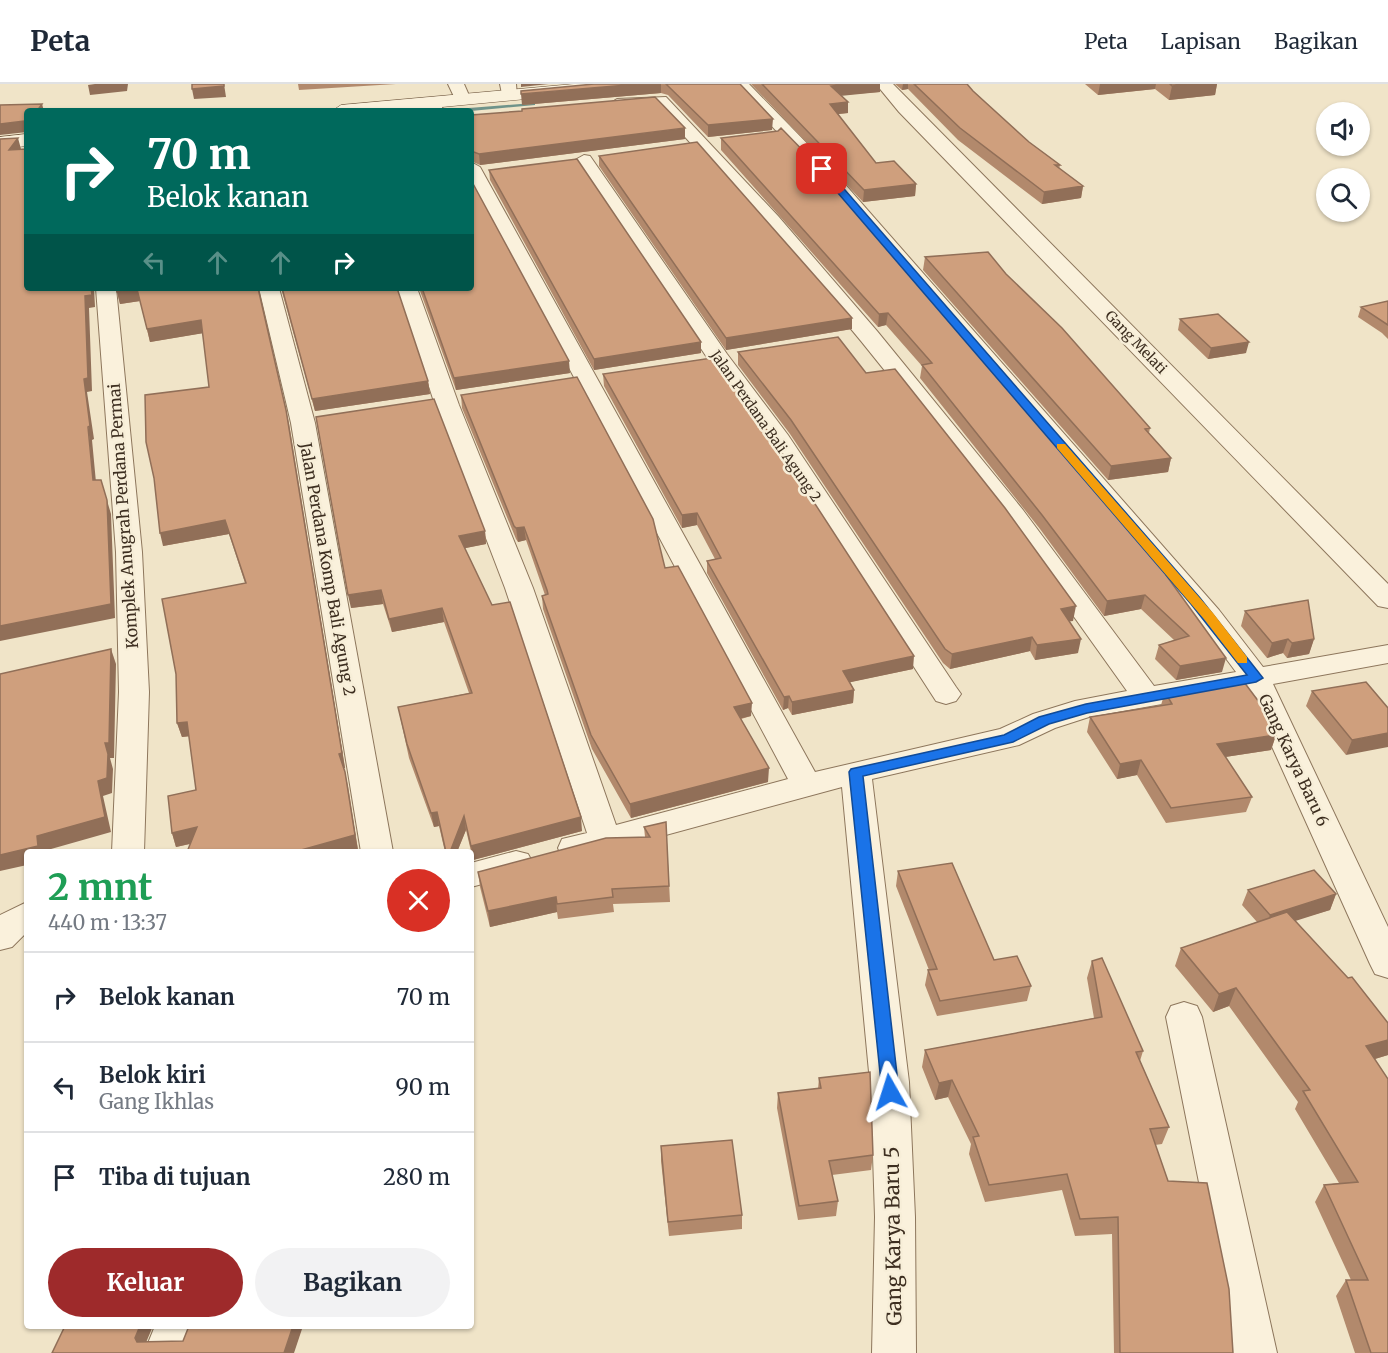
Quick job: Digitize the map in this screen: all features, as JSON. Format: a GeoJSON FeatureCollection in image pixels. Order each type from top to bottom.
{"type":"FeatureCollection","features":[{"type":"Feature","properties":{"kind":"street"},"geometry":{"type":"LineString","coordinates":[[397,108],[434,106],[508,90],[632,84]]}},
{"type":"Feature","properties":{"kind":"street","name":"Gang Melati"},"geometry":{"type":"LineString","coordinates":[[884,84],[1388,600]]}},
{"type":"Feature","properties":{"kind":"street"},"geometry":{"type":"LineString","coordinates":[[474,874],[856,772],[1008,738],[1044,721],[1086,708],[1145,694],[1256,678],[1209,616],[822,169],[743,87]]}},
{"type":"Feature","properties":{"kind":"street"},"geometry":{"type":"LineString","coordinates":[[463,100],[655,92],[693,146],[869,336],[1014,515],[1145,694]]}},
{"type":"Feature","properties":{"kind":"street"},"geometry":{"type":"LineString","coordinates":[[0,143],[24,140]]}},
{"type":"Feature","properties":{"kind":"street"},"geometry":{"type":"LineString","coordinates":[[693,146],[726,142]]}},
{"type":"Feature","properties":{"kind":"street","name":"Jalan Perdana Bali Agung 2"},"geometry":{"type":"LineString","coordinates":[[608,156],[573,161],[776,435],[946,693]]}},
{"type":"Feature","properties":{"kind":"street"},"geometry":{"type":"LineString","coordinates":[[478,171],[585,379],[800,772]]}},
{"type":"Feature","properties":{"kind":"street","name":"Komplek Anugrah Perdana Permai"},"geometry":{"type":"LineString","coordinates":[[106,291],[129,552],[134,692],[128,849]]}},
{"type":"Feature","properties":{"kind":"street","name":"Jalan Perdana Komp Bali Agung 2"},"geometry":{"type":"LineString","coordinates":[[270,291],[314,421],[377,849]]}},
{"type":"Feature","properties":{"kind":"street"},"geometry":{"type":"LineString","coordinates":[[407,291],[446,400],[519,588],[605,840]]}},
{"type":"Feature","properties":{"kind":"street"},"geometry":{"type":"LineString","coordinates":[[846,339],[869,336]]}},
{"type":"Feature","properties":{"kind":"street","name":"Gang Karya Baru 6"},"geometry":{"type":"LineString","coordinates":[[1388,654],[1256,678],[1388,964]]}},
{"type":"Feature","properties":{"kind":"street","name":"Gang Karya Baru 5"},"geometry":{"type":"LineString","coordinates":[[856,772],[890,1087],[895,1217],[894,1353]]}},
{"type":"Feature","properties":{"kind":"street"},"geometry":{"type":"LineString","coordinates":[[0,937],[17,920],[24,916]]}},
{"type":"Feature","properties":{"kind":"street"},"geometry":{"type":"LineString","coordinates":[[1184,1017],[1255,1353]]}},
{"type":"Feature","properties":{"kind":"street"},"geometry":{"type":"LineString","coordinates":[[166,1353],[176,1329]]}},
{"type":"Feature","properties":{"kind":"building"},"geometry":{"type":"Polygon","coordinates":[[[192,84],[224,84],[224,86],[192,89],[192,84]]]}},
{"type":"Feature","properties":{"kind":"building"},"geometry":{"type":"Polygon","coordinates":[[[594,84],[639,84],[521,94],[521,91],[594,84]]]}},
{"type":"Feature","properties":{"kind":"building"},"geometry":{"type":"Polygon","coordinates":[[[666,84],[740,84],[773,119],[708,125],[666,84]]]}},
{"type":"Feature","properties":{"kind":"building"},"geometry":{"type":"Polygon","coordinates":[[[762,84],[850,84],[831,86],[848,102],[830,104],[876,163],[894,161],[916,184],[864,190],[762,84]]]}},
{"type":"Feature","properties":{"kind":"building"},"geometry":{"type":"Polygon","coordinates":[[[914,84],[967,84],[1029,142],[1060,165],[1055,165],[1083,186],[1044,192],[960,128],[914,84]]]}},
{"type":"Feature","properties":{"kind":"building"},"geometry":{"type":"Polygon","coordinates":[[[655,97],[685,128],[479,154],[474,152],[474,115],[522,111],[522,109],[655,97]]]}},
{"type":"Feature","properties":{"kind":"building"},"geometry":{"type":"Polygon","coordinates":[[[42,104],[39,108],[24,108],[24,121],[0,124],[0,105],[42,104]]]}},
{"type":"Feature","properties":{"kind":"building"},"geometry":{"type":"Polygon","coordinates":[[[781,128],[815,163],[1169,572],[1166,575],[1226,658],[1180,666],[1159,645],[1189,636],[1145,595],[1107,601],[1042,515],[922,365],[932,363],[888,313],[879,314],[721,138],[778,131],[781,128]]]}},
{"type":"Feature","properties":{"kind":"building"},"geometry":{"type":"Polygon","coordinates":[[[18,138],[9,150],[24,149],[24,291],[91,291],[92,295],[85,296],[88,378],[84,379],[90,426],[88,427],[93,480],[101,480],[107,500],[111,604],[0,626],[0,139],[18,138]]]}},
{"type":"Feature","properties":{"kind":"building"},"geometry":{"type":"Polygon","coordinates":[[[697,142],[852,318],[726,338],[599,156],[697,142]]]}},
{"type":"Feature","properties":{"kind":"building"},"geometry":{"type":"Polygon","coordinates":[[[577,159],[701,342],[594,359],[489,170],[577,159]]]}},
{"type":"Feature","properties":{"kind":"building"},"geometry":{"type":"Polygon","coordinates":[[[474,186],[569,361],[454,378],[423,291],[474,291],[474,186]]]}},
{"type":"Feature","properties":{"kind":"building"},"geometry":{"type":"Polygon","coordinates":[[[988,252],[1006,274],[1062,328],[1150,428],[1145,429],[1171,458],[1111,466],[925,257],[988,252]]]}},
{"type":"Feature","properties":{"kind":"building"},"geometry":{"type":"Polygon","coordinates":[[[138,291],[259,291],[286,410],[342,753],[339,754],[345,772],[355,835],[305,849],[188,849],[197,827],[172,833],[168,796],[196,790],[187,722],[177,723],[176,674],[162,599],[246,583],[225,520],[160,533],[154,478],[146,442],[145,395],[209,387],[201,320],[147,329],[138,291]]]}},
{"type":"Feature","properties":{"kind":"building"},"geometry":{"type":"Polygon","coordinates":[[[283,291],[398,291],[428,381],[312,399],[283,291]]]}},
{"type":"Feature","properties":{"kind":"building"},"geometry":{"type":"Polygon","coordinates":[[[1388,301],[1388,325],[1361,307],[1388,301]]]}},
{"type":"Feature","properties":{"kind":"building"},"geometry":{"type":"Polygon","coordinates":[[[1218,314],[1249,342],[1211,348],[1180,319],[1218,314]]]}},
{"type":"Feature","properties":{"kind":"building"},"geometry":{"type":"Polygon","coordinates":[[[838,337],[866,373],[895,369],[1005,508],[1076,606],[1061,609],[1081,639],[1037,645],[1032,637],[952,654],[945,649],[791,420],[738,352],[838,337]]]}},
{"type":"Feature","properties":{"kind":"building"},"geometry":{"type":"Polygon","coordinates":[[[712,358],[765,427],[914,656],[843,671],[854,690],[792,702],[789,696],[784,697],[707,561],[721,558],[697,513],[682,515],[603,374],[712,358]]]}},
{"type":"Feature","properties":{"kind":"building"},"geometry":{"type":"Polygon","coordinates":[[[577,377],[653,519],[665,568],[678,566],[752,703],[734,707],[769,768],[630,804],[591,735],[542,596],[548,594],[547,590],[524,527],[514,526],[461,395],[577,377]]]}},
{"type":"Feature","properties":{"kind":"building"},"geometry":{"type":"Polygon","coordinates":[[[434,399],[485,531],[459,536],[492,605],[510,602],[581,817],[471,846],[464,816],[451,849],[445,849],[437,812],[431,813],[407,744],[398,707],[472,693],[442,608],[389,619],[381,590],[348,595],[316,417],[434,399]]]}},
{"type":"Feature","properties":{"kind":"building"},"geometry":{"type":"Polygon","coordinates":[[[1308,600],[1314,639],[1292,643],[1288,639],[1272,643],[1245,611],[1308,600]]]}},
{"type":"Feature","properties":{"kind":"building"},"geometry":{"type":"Polygon","coordinates":[[[111,649],[109,743],[105,743],[108,754],[107,778],[98,781],[105,817],[37,836],[38,846],[0,855],[0,674],[111,649]]]}},
{"type":"Feature","properties":{"kind":"building"},"geometry":{"type":"Polygon","coordinates":[[[1241,678],[1265,710],[1276,735],[1217,744],[1252,797],[1171,808],[1141,760],[1120,764],[1090,717],[1172,704],[1165,692],[1203,687],[1201,685],[1241,678]]]}},
{"type":"Feature","properties":{"kind":"building"},"geometry":{"type":"Polygon","coordinates":[[[1366,682],[1388,708],[1388,733],[1352,740],[1312,691],[1366,682]]]}},
{"type":"Feature","properties":{"kind":"building"},"geometry":{"type":"Polygon","coordinates":[[[666,822],[669,886],[612,889],[613,897],[557,904],[556,897],[488,911],[478,872],[606,838],[650,837],[644,827],[666,822]]]}},
{"type":"Feature","properties":{"kind":"building"},"geometry":{"type":"Polygon","coordinates":[[[952,863],[994,960],[1017,956],[1031,986],[940,1001],[928,970],[937,969],[898,871],[952,863]]]}},
{"type":"Feature","properties":{"kind":"building"},"geometry":{"type":"Polygon","coordinates":[[[1314,870],[1336,894],[1270,915],[1248,890],[1314,870]]]}},
{"type":"Feature","properties":{"kind":"building"},"geometry":{"type":"Polygon","coordinates":[[[1287,912],[1348,978],[1352,977],[1388,1023],[1388,1040],[1366,1046],[1388,1079],[1388,1353],[1371,1353],[1346,1280],[1368,1280],[1324,1185],[1358,1182],[1303,1091],[1310,1090],[1236,988],[1219,994],[1181,948],[1287,912]]]}},
{"type":"Feature","properties":{"kind":"building"},"geometry":{"type":"Polygon","coordinates":[[[1102,958],[1143,1051],[1136,1052],[1169,1127],[1150,1129],[1168,1181],[1207,1183],[1229,1289],[1233,1353],[1120,1353],[1118,1217],[1080,1219],[1067,1174],[989,1185],[973,1137],[979,1136],[952,1080],[939,1083],[925,1050],[1102,1017],[1092,961],[1102,958]]]}},
{"type":"Feature","properties":{"kind":"building"},"geometry":{"type":"Polygon","coordinates":[[[870,1072],[873,1155],[829,1161],[838,1201],[799,1206],[778,1093],[821,1088],[819,1078],[870,1072]]]}},
{"type":"Feature","properties":{"kind":"building"},"geometry":{"type":"Polygon","coordinates":[[[732,1140],[742,1215],[668,1222],[661,1146],[732,1140]]]}},
{"type":"Feature","properties":{"kind":"building"},"geometry":{"type":"Polygon","coordinates":[[[64,1329],[139,1329],[135,1338],[137,1342],[183,1341],[188,1329],[292,1329],[284,1353],[52,1353],[64,1329]]]}},
{"type":"Feature","properties":{"kind":"waterway"},"geometry":{"type":"LineString","coordinates":[[474,109],[533,104]]}},
{"type":"Feature","properties":{"kind":"slow traffic"},"geometry":{"type":"LineString","coordinates":[[1061,446],[1209,616],[1242,660]]}},
{"type":"Feature","properties":{"kind":"route"},"geometry":{"type":"LineString","coordinates":[[822,169],[1209,616],[1256,678],[1148,699],[1086,708],[1044,721],[1008,738],[856,772],[890,1092]]}}]}
